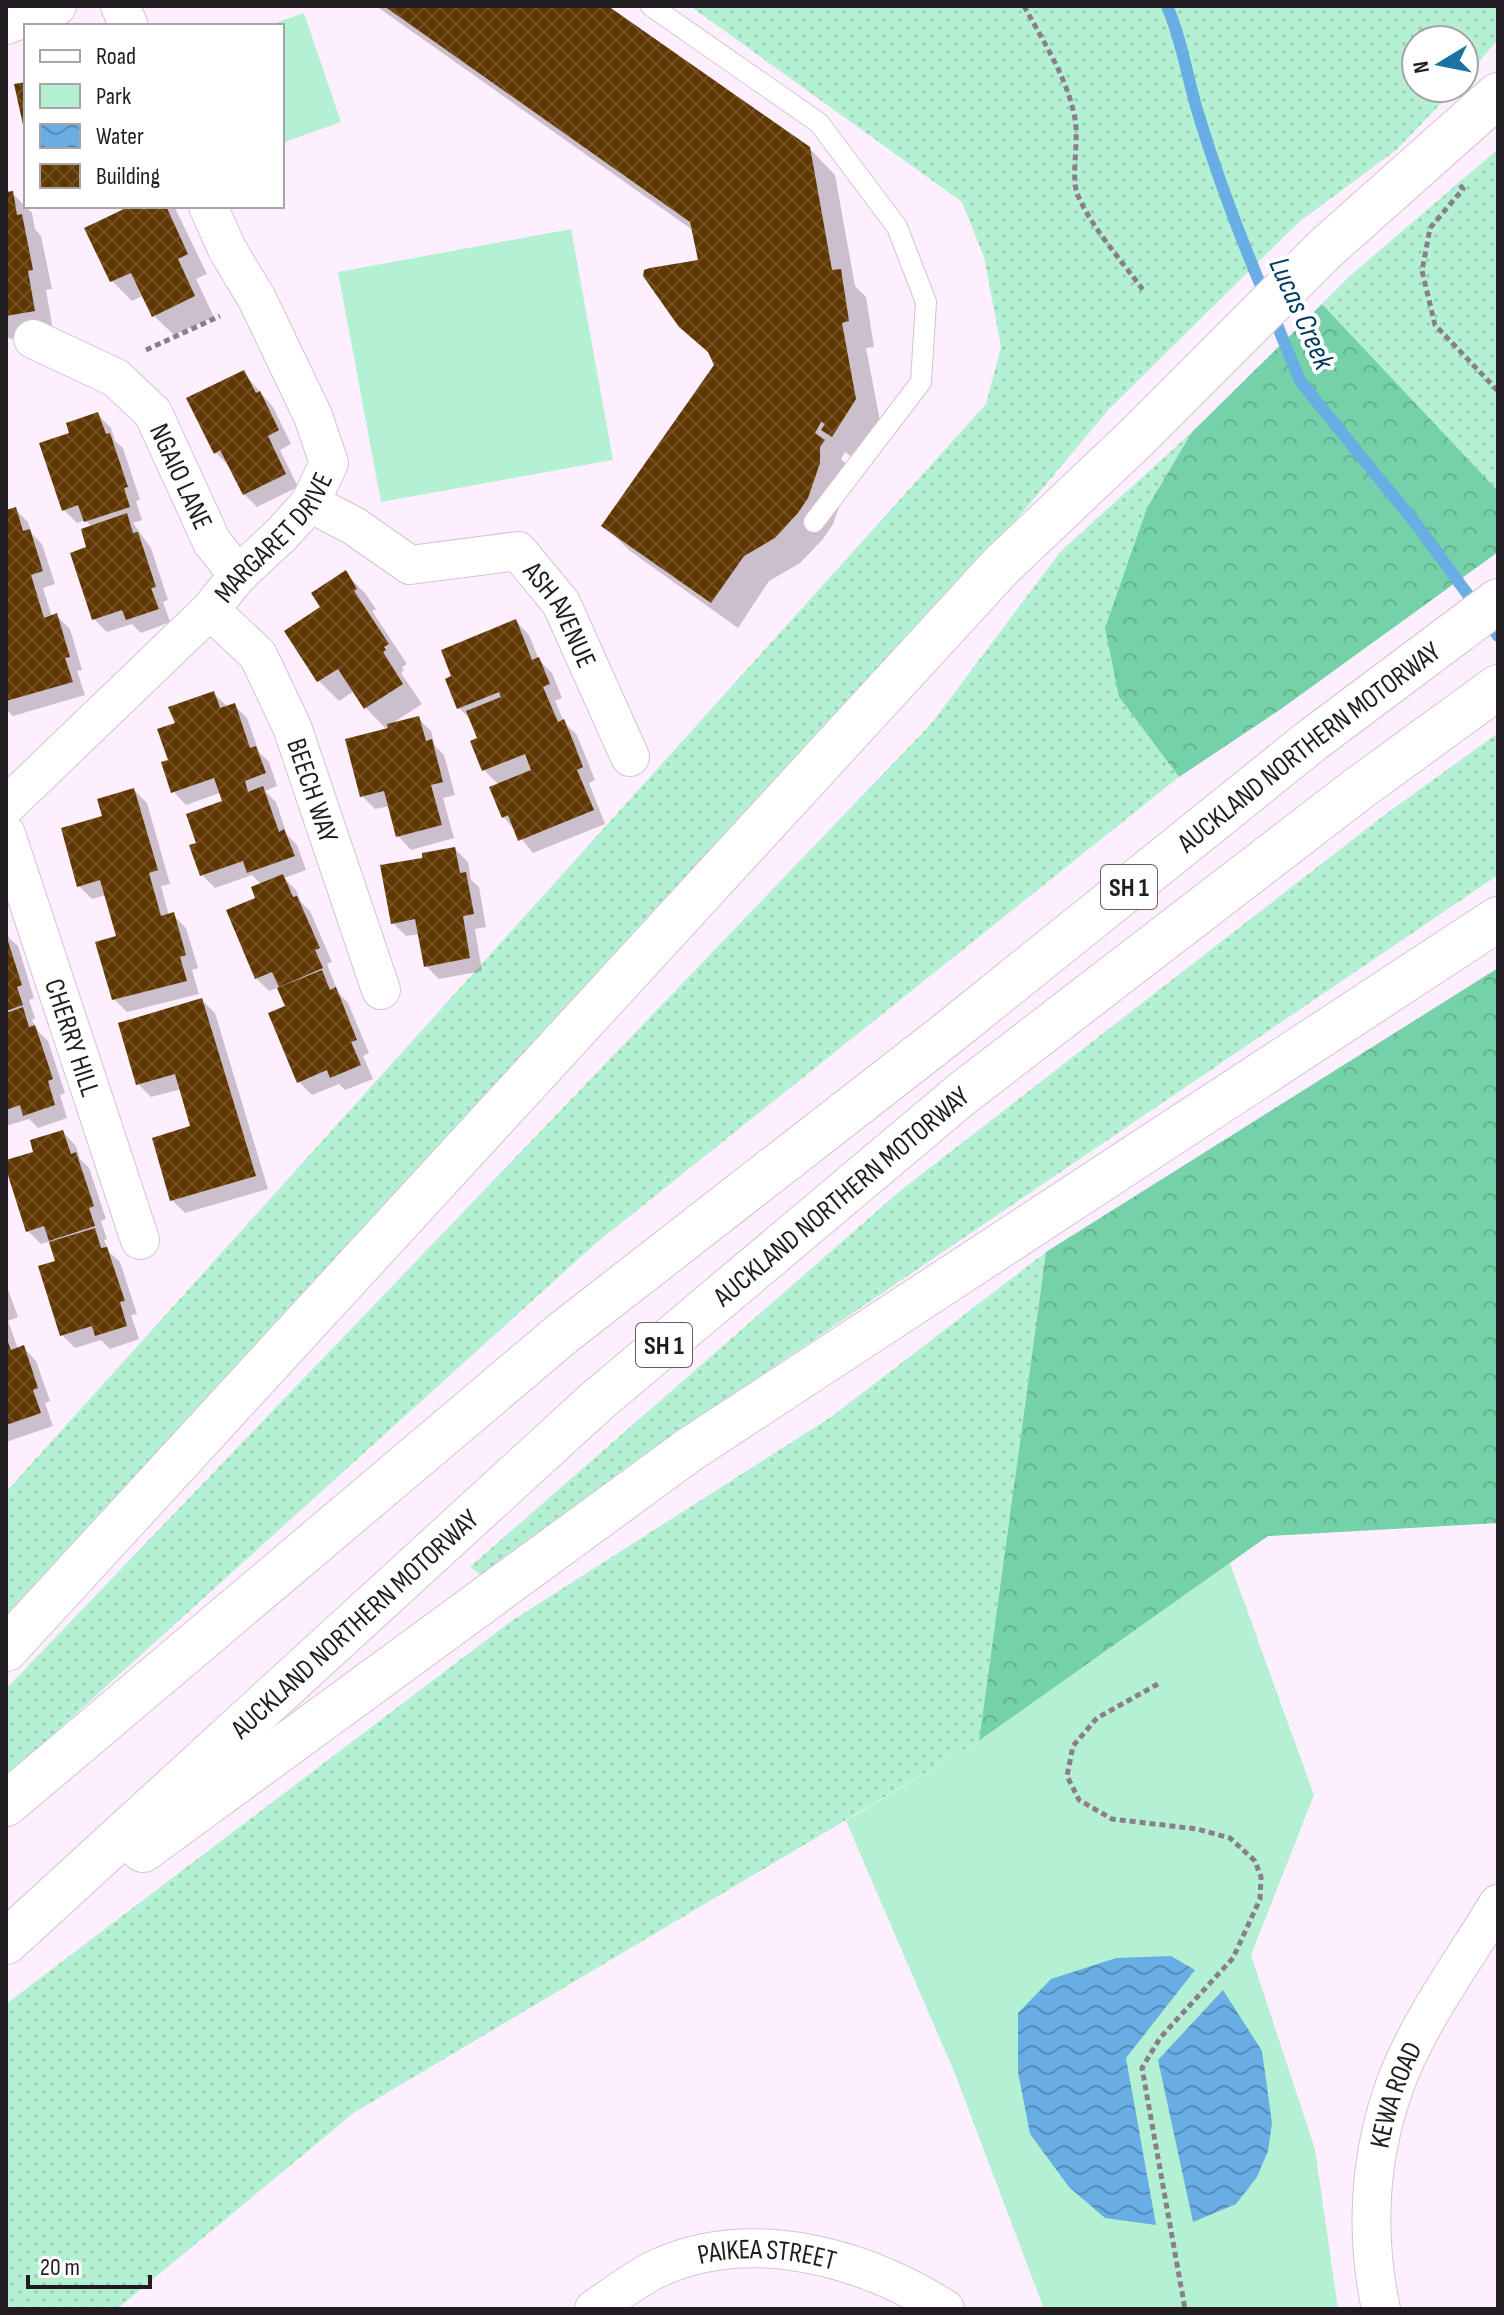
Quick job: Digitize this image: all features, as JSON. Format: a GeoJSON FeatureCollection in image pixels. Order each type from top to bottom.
{"type":"FeatureCollection","features":[{"type":"Feature","properties":{"kind":"highway"},"geometry":{"type":"LineString","coordinates":[[6,1649],[1002,565],[1137,437],[1325,249],[1466,122],[1498,76]]}},
{"type":"Feature","properties":{"kind":"highway","name":"AUCKLAND NORTHERN MOTORWAY"},"geometry":{"type":"LineString","coordinates":[[6,1804],[563,1333],[947,1034],[1311,741],[1498,601]]}},
{"type":"Feature","properties":{"kind":"highway","name":"AUCKLAND NORTHERN MOTORWAY"},"geometry":{"type":"LineString","coordinates":[[6,1942],[598,1400],[963,1093],[1358,789],[1498,687]]}},
{"type":"Feature","properties":{"kind":"highway"},"geometry":{"type":"LineString","coordinates":[[6,1950],[689,1450],[1498,919]]}},
{"type":"Feature","properties":{"kind":"street"},"geometry":{"type":"LineString","coordinates":[[6,25],[57,6]]}},
{"type":"Feature","properties":{"kind":"street","name":"MARGARET DRIVE"},"geometry":{"type":"LineString","coordinates":[[6,806],[210,610],[238,575],[282,534],[310,503],[329,463],[313,416],[209,208]]}},
{"type":"Feature","properties":{"kind":"street","name":"NGAIO LANE"},"geometry":{"type":"LineString","coordinates":[[33,339],[116,378],[153,413],[212,542],[238,575]]}},
{"type":"Feature","properties":{"kind":"street","name":"ASH AVENUE"},"geometry":{"type":"LineString","coordinates":[[310,503],[354,526],[410,565],[518,551],[561,603],[630,757]]}},
{"type":"Feature","properties":{"kind":"street","name":"BEECH WAY"},"geometry":{"type":"LineString","coordinates":[[210,610],[258,655],[292,727],[381,990]]}},
{"type":"Feature","properties":{"kind":"street","name":"CHERRY HILL"},"geometry":{"type":"LineString","coordinates":[[6,834],[140,1240]]}},
{"type":"Feature","properties":{"kind":"street","name":"KEWA ROAD"},"geometry":{"type":"LineString","coordinates":[[1381,2309],[1373,2260],[1371,2209],[1374,2171],[1383,2127],[1396,2084],[1414,2043],[1498,1904]]}},
{"type":"Feature","properties":{"kind":"street","name":"PAIKEA STREET"},"geometry":{"type":"LineString","coordinates":[[594,2309],[655,2269],[690,2256],[755,2248],[796,2252],[857,2267],[892,2279],[945,2309]]}},
{"type":"Feature","properties":{"kind":"lane"},"geometry":{"type":"LineString","coordinates":[[651,6],[819,123],[897,227],[926,302],[921,382],[814,522]]}},
{"type":"Feature","properties":{"kind":"path"},"geometry":{"type":"LineString","coordinates":[[1024,6],[1071,103],[1076,138],[1075,188],[1143,290]]}},
{"type":"Feature","properties":{"kind":"path"},"geometry":{"type":"LineString","coordinates":[[1466,122],[1463,189],[1430,228],[1422,271],[1435,325],[1498,391]]}},
{"type":"Feature","properties":{"kind":"path"},"geometry":{"type":"LineString","coordinates":[[130,391],[143,351],[257,299]]}},
{"type":"Feature","properties":{"kind":"path"},"geometry":{"type":"LineString","coordinates":[[1158,1684],[1097,1718],[1073,1746],[1067,1776],[1079,1800],[1112,1819],[1197,1829],[1230,1838],[1255,1861],[1261,1877],[1260,1899],[1233,1958],[1160,2038],[1142,2068],[1185,2309]]}},
{"type":"Feature","properties":{"kind":"green space"},"geometry":{"type":"Polygon","coordinates":[[[690,6],[1498,6],[1498,39],[1480,61],[1480,24],[1400,24],[1400,104],[1441,104],[1396,150],[1299,222],[1109,409],[1006,532],[6,1625],[6,1492],[986,404],[1001,347],[984,257],[962,202],[690,6]]]}},
{"type":"Feature","properties":{"kind":"green space"},"geometry":{"type":"Polygon","coordinates":[[[304,13],[341,122],[284,142],[284,24],[272,24],[304,13]]]}},
{"type":"Feature","properties":{"kind":"green space"},"geometry":{"type":"Polygon","coordinates":[[[1498,149],[1498,491],[1322,304],[1351,275],[1498,149]]]}},
{"type":"Feature","properties":{"kind":"green space"},"geometry":{"type":"Polygon","coordinates":[[[571,229],[613,460],[381,502],[338,272],[571,229]]]}},
{"type":"Feature","properties":{"kind":"green space"},"geometry":{"type":"Polygon","coordinates":[[[1322,304],[1498,491],[1498,552],[1281,709],[1179,777],[1119,697],[1105,628],[1147,508],[1192,432],[1322,304]]]}},
{"type":"Feature","properties":{"kind":"green space"},"geometry":{"type":"Polygon","coordinates":[[[1192,432],[1147,508],[1119,697],[1179,777],[595,1244],[6,1777],[6,1689],[931,724],[1060,552],[1192,432]]]}},
{"type":"Feature","properties":{"kind":"green space"},"geometry":{"type":"Polygon","coordinates":[[[1498,733],[1498,875],[635,1461],[484,1578],[470,1567],[900,1191],[1383,816],[1498,733]]]}},
{"type":"Feature","properties":{"kind":"green space"},"geometry":{"type":"Polygon","coordinates":[[[1498,968],[1498,1523],[1268,1536],[979,1741],[1046,1252],[1498,968]]]}},
{"type":"Feature","properties":{"kind":"green space"},"geometry":{"type":"Polygon","coordinates":[[[1046,1252],[979,1741],[355,2112],[117,2309],[6,2309],[6,2004],[510,1622],[831,1417],[1046,1252]]]}},
{"type":"Feature","properties":{"kind":"green space"},"geometry":{"type":"Polygon","coordinates":[[[1230,1563],[1314,1795],[1251,1955],[1315,2149],[1338,2309],[1044,2309],[955,2074],[846,1821],[979,1741],[1230,1563]]]}},
{"type":"Feature","properties":{"kind":"water"},"geometry":{"type":"Polygon","coordinates":[[[1171,1956],[1195,1970],[1126,2058],[1156,2225],[1105,2218],[1069,2187],[1030,2134],[1018,2072],[1018,2013],[1051,1979],[1116,1958],[1171,1956]]]}},
{"type":"Feature","properties":{"kind":"water"},"geometry":{"type":"Polygon","coordinates":[[[1223,1990],[1262,2051],[1272,2123],[1268,2151],[1257,2177],[1236,2204],[1193,2222],[1158,2060],[1223,1990]]]}},
{"type":"Feature","properties":{"kind":"building"},"geometry":{"type":"Polygon","coordinates":[[[384,6],[608,6],[810,147],[832,270],[841,269],[849,321],[842,323],[856,399],[832,437],[821,430],[825,424],[821,422],[815,433],[825,440],[820,447],[820,463],[808,498],[798,513],[775,538],[744,556],[711,603],[601,526],[714,365],[708,352],[679,327],[643,276],[644,270],[650,268],[698,260],[690,222],[384,6]]]}},
{"type":"Feature","properties":{"kind":"building"},"geometry":{"type":"Polygon","coordinates":[[[24,82],[24,129],[14,84],[24,82]]]}},
{"type":"Feature","properties":{"kind":"building"},"geometry":{"type":"Polygon","coordinates":[[[13,191],[17,215],[22,214],[33,270],[28,271],[35,311],[6,316],[6,192],[13,191]]]}},
{"type":"Feature","properties":{"kind":"building"},"geometry":{"type":"Polygon","coordinates":[[[167,208],[188,254],[178,259],[195,296],[152,317],[131,273],[110,282],[84,228],[124,209],[167,208]]]}},
{"type":"Feature","properties":{"kind":"building"},"geometry":{"type":"Polygon","coordinates":[[[244,370],[256,393],[260,391],[279,430],[268,436],[286,474],[243,495],[220,450],[214,454],[186,398],[244,370]]]}},
{"type":"Feature","properties":{"kind":"building"},"geometry":{"type":"Polygon","coordinates":[[[98,412],[106,434],[110,433],[128,487],[124,488],[130,507],[84,522],[78,505],[62,511],[39,443],[69,433],[66,423],[98,412]]]}},
{"type":"Feature","properties":{"kind":"building"},"geometry":{"type":"Polygon","coordinates":[[[16,507],[23,531],[30,529],[43,571],[31,575],[44,618],[57,613],[70,657],[65,658],[73,682],[6,701],[6,510],[16,507]]]}},
{"type":"Feature","properties":{"kind":"building"},"geometry":{"type":"Polygon","coordinates":[[[127,513],[133,533],[138,532],[156,587],[151,588],[159,609],[126,620],[122,610],[92,620],[70,553],[86,547],[81,529],[127,513]]]}},
{"type":"Feature","properties":{"kind":"building"},"geometry":{"type":"Polygon","coordinates":[[[346,570],[357,589],[354,591],[389,644],[383,652],[403,684],[364,709],[338,669],[317,682],[284,631],[320,607],[311,593],[346,570]]]}},
{"type":"Feature","properties":{"kind":"building"},"geometry":{"type":"Polygon","coordinates":[[[516,619],[532,660],[539,657],[550,684],[543,687],[558,722],[564,719],[583,767],[577,770],[594,810],[518,841],[508,815],[502,818],[489,787],[531,770],[525,754],[482,771],[470,741],[477,738],[466,711],[501,697],[499,692],[457,709],[445,679],[451,676],[441,650],[516,619]]]}},
{"type":"Feature","properties":{"kind":"building"},"geometry":{"type":"Polygon","coordinates":[[[214,691],[220,708],[235,703],[250,748],[256,746],[266,773],[245,781],[248,792],[263,786],[279,832],[284,829],[295,856],[247,873],[243,861],[200,876],[189,845],[196,843],[186,814],[222,801],[214,778],[171,793],[161,762],[168,760],[157,729],[175,723],[168,707],[214,691]]]}},
{"type":"Feature","properties":{"kind":"building"},"geometry":{"type":"Polygon","coordinates":[[[419,716],[426,741],[432,739],[443,782],[431,785],[442,825],[396,837],[384,791],[360,797],[345,739],[419,716]]]}},
{"type":"Feature","properties":{"kind":"building"},"geometry":{"type":"Polygon","coordinates":[[[134,788],[158,870],[149,873],[161,916],[174,912],[186,955],[180,957],[187,981],[112,1000],[95,942],[116,936],[100,880],[77,887],[61,828],[102,816],[97,799],[134,788]]]}},
{"type":"Feature","properties":{"kind":"building"},"geometry":{"type":"Polygon","coordinates":[[[455,847],[460,873],[466,872],[474,914],[463,916],[470,958],[424,967],[415,919],[391,924],[380,865],[422,858],[422,853],[455,847]]]}},
{"type":"Feature","properties":{"kind":"building"},"geometry":{"type":"Polygon","coordinates":[[[283,874],[293,897],[297,896],[320,948],[315,950],[323,968],[279,987],[272,972],[255,979],[226,910],[255,898],[251,887],[283,874]]]}},
{"type":"Feature","properties":{"kind":"building"},"geometry":{"type":"Polygon","coordinates":[[[6,935],[22,985],[17,987],[23,1005],[6,1011],[6,935]]]}},
{"type":"Feature","properties":{"kind":"building"},"geometry":{"type":"Polygon","coordinates":[[[322,970],[330,990],[336,987],[357,1040],[351,1042],[361,1065],[330,1078],[327,1070],[297,1083],[268,1013],[285,1006],[277,988],[322,970]]]}},
{"type":"Feature","properties":{"kind":"building"},"geometry":{"type":"Polygon","coordinates":[[[202,998],[256,1176],[170,1201],[152,1138],[190,1126],[175,1074],[136,1085],[118,1023],[202,998]]]}},
{"type":"Feature","properties":{"kind":"building"},"geometry":{"type":"Polygon","coordinates":[[[23,1007],[29,1027],[35,1025],[53,1079],[48,1081],[55,1105],[23,1116],[20,1105],[6,1110],[6,1013],[23,1007]]]}},
{"type":"Feature","properties":{"kind":"building"},"geometry":{"type":"Polygon","coordinates":[[[63,1130],[71,1154],[76,1152],[94,1206],[89,1208],[95,1226],[49,1241],[44,1226],[26,1232],[6,1169],[6,1160],[33,1152],[30,1140],[63,1130]]]}},
{"type":"Feature","properties":{"kind":"building"},"geometry":{"type":"Polygon","coordinates":[[[95,1228],[101,1248],[107,1247],[125,1301],[120,1302],[127,1326],[95,1336],[92,1326],[60,1336],[38,1266],[55,1261],[49,1242],[95,1228]]]}},
{"type":"Feature","properties":{"kind":"building"},"geometry":{"type":"Polygon","coordinates":[[[6,1337],[11,1350],[24,1345],[38,1388],[33,1390],[41,1413],[9,1424],[6,1423],[6,1337]]]}},
{"type":"Feature","properties":{"kind":"waterway","name":"Lucas Creek"},"geometry":{"type":"LineString","coordinates":[[1167,6],[1213,160],[1266,298]]}},
{"type":"Feature","properties":{"kind":"waterway","name":"Lucas Creek"},"geometry":{"type":"LineString","coordinates":[[1273,315],[1300,381],[1420,529],[1498,636]]}}]}
